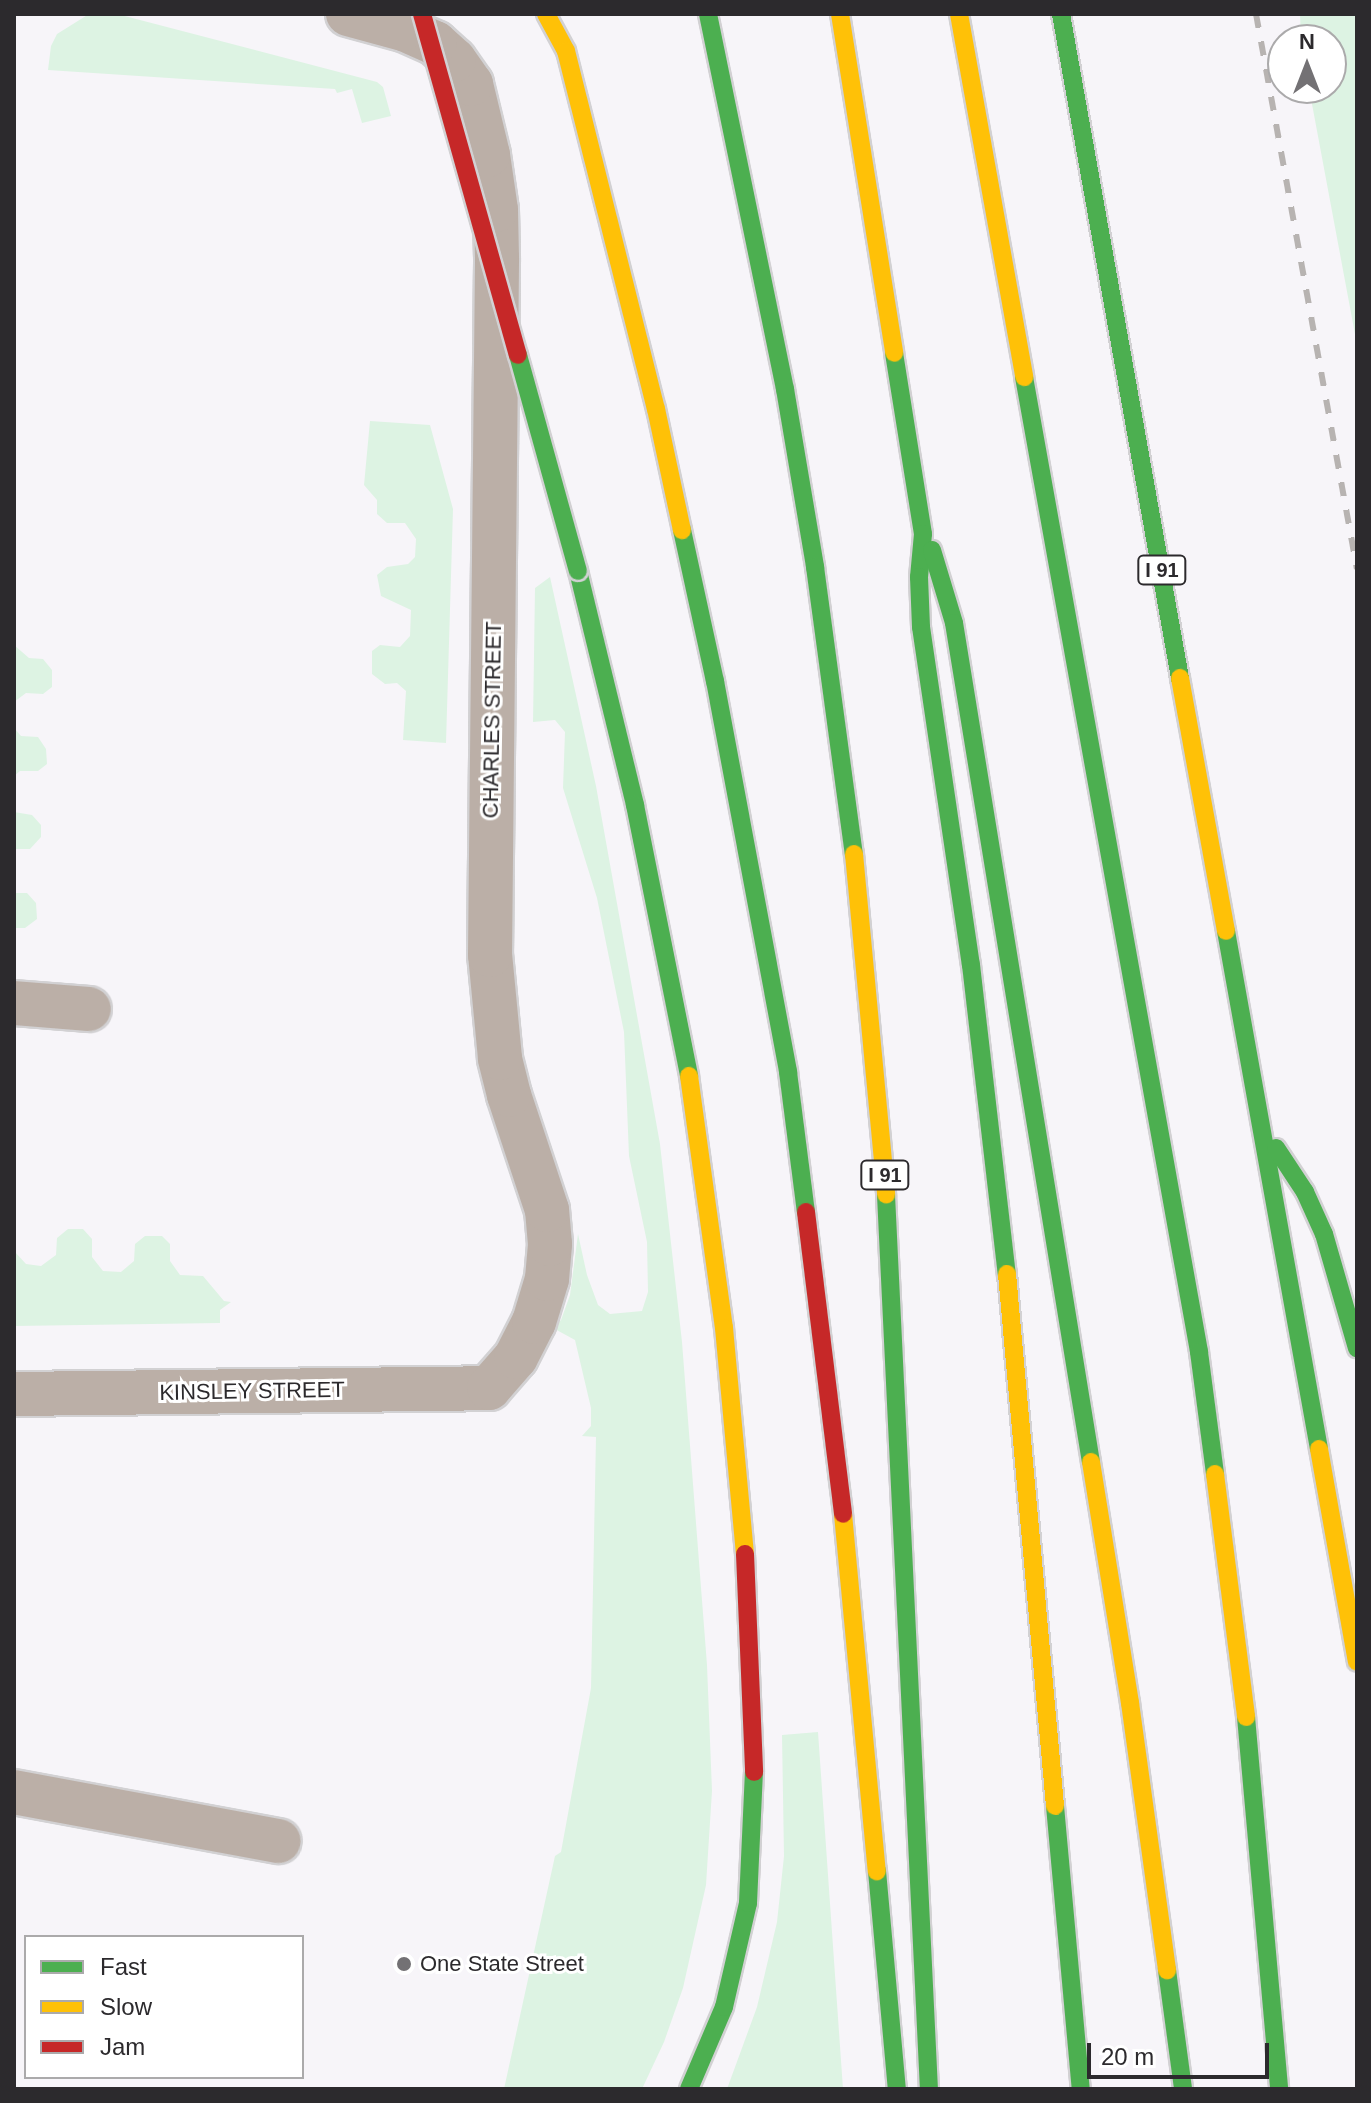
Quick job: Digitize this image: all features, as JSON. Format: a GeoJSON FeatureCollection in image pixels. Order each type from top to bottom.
{"type":"FeatureCollection","features":[{"type":"Feature","properties":{"kind":"highway"},"geometry":{"type":"LineString","coordinates":[[546,14],[566,51],[629,293],[715,681],[769,958],[805,1182],[866,1733],[891,2050],[897,2089]]}},
{"type":"Feature","properties":{"kind":"highway"},"geometry":{"type":"LineString","coordinates":[[566,51],[567,14]]}},
{"type":"Feature","properties":{"kind":"highway","name":"I 91"},"geometry":{"type":"LineString","coordinates":[[708,14],[761,268],[815,567],[845,775],[869,992],[885,1168],[929,2089]]}},
{"type":"Feature","properties":{"kind":"highway"},"geometry":{"type":"LineString","coordinates":[[840,14],[923,534],[919,577],[921,627],[971,965],[1000,1202],[1081,2089]]}},
{"type":"Feature","properties":{"kind":"highway"},"geometry":{"type":"LineString","coordinates":[[959,14],[1199,1352],[1248,1736],[1279,2089]]}},
{"type":"Feature","properties":{"kind":"highway","name":"I 91"},"geometry":{"type":"LineString","coordinates":[[1061,14],[1357,1662]]}},
{"type":"Feature","properties":{"kind":"highway"},"geometry":{"type":"LineString","coordinates":[[428,29],[578,571],[635,805],[695,1106],[724,1328],[746,1566],[754,1771],[748,1903],[724,2007],[689,2089]]}},
{"type":"Feature","properties":{"kind":"highway"},"geometry":{"type":"LineString","coordinates":[[923,534],[942,577],[954,623],[1130,1703],[1183,2089]]}},
{"type":"Feature","properties":{"kind":"highway"},"geometry":{"type":"LineString","coordinates":[[1263,1127],[1305,1192],[1324,1234],[1357,1348]]}},
{"type":"Feature","properties":{"kind":"street"},"geometry":{"type":"LineString","coordinates":[[348,14],[403,29],[428,29]]}},
{"type":"Feature","properties":{"kind":"street","name":"CHARLES STREET"},"geometry":{"type":"LineString","coordinates":[[428,29],[471,84],[486,140],[496,210],[490,955],[500,1058],[516,1126],[547,1210],[550,1244],[547,1279],[534,1322],[516,1357],[489,1388]]}},
{"type":"Feature","properties":{"kind":"street"},"geometry":{"type":"LineString","coordinates":[[14,1003],[89,1009]]}},
{"type":"Feature","properties":{"kind":"street","name":"KINSLEY STREET"},"geometry":{"type":"LineString","coordinates":[[14,1394],[489,1388]]}},
{"type":"Feature","properties":{"kind":"street"},"geometry":{"type":"LineString","coordinates":[[14,1792],[278,1841]]}},
{"type":"Feature","properties":{"kind":"green space"},"geometry":{"type":"Polygon","coordinates":[[[89,14],[117,14],[377,82],[383,87],[391,116],[362,123],[352,89],[337,93],[335,89],[48,70],[51,46],[57,34],[89,14]]]}},
{"type":"Feature","properties":{"kind":"green space"},"geometry":{"type":"Polygon","coordinates":[[[1300,14],[1357,14],[1357,345],[1312,104],[1347,104],[1347,24],[1300,24],[1300,14]]]}},
{"type":"Feature","properties":{"kind":"green space"},"geometry":{"type":"Polygon","coordinates":[[[370,421],[430,425],[453,509],[446,743],[403,740],[406,691],[397,683],[385,684],[372,674],[372,651],[380,645],[400,647],[410,636],[411,610],[381,596],[377,575],[387,567],[408,564],[415,557],[416,539],[405,523],[387,523],[377,514],[377,500],[364,485],[370,421]]]}},
{"type":"Feature","properties":{"kind":"green space"},"geometry":{"type":"Polygon","coordinates":[[[550,577],[596,786],[660,1144],[682,1342],[707,1665],[712,1791],[706,1885],[683,1988],[664,2042],[642,2089],[504,2089],[555,1856],[561,1852],[591,1688],[596,1437],[582,1436],[591,1426],[591,1408],[575,1340],[553,1328],[561,1320],[570,1295],[578,1234],[587,1275],[598,1305],[610,1314],[642,1311],[648,1292],[647,1242],[629,1156],[624,1032],[597,898],[563,788],[565,732],[555,720],[533,722],[535,588],[550,577]]]}},
{"type":"Feature","properties":{"kind":"green space"},"geometry":{"type":"Polygon","coordinates":[[[14,645],[29,658],[43,659],[52,670],[52,687],[43,694],[26,693],[14,702],[14,645]]]}},
{"type":"Feature","properties":{"kind":"green space"},"geometry":{"type":"Polygon","coordinates":[[[14,728],[21,736],[38,737],[46,749],[47,764],[38,771],[20,771],[14,776],[14,728]]]}},
{"type":"Feature","properties":{"kind":"green space"},"geometry":{"type":"Polygon","coordinates":[[[14,812],[32,815],[41,825],[41,837],[30,849],[14,849],[14,812]]]}},
{"type":"Feature","properties":{"kind":"green space"},"geometry":{"type":"Polygon","coordinates":[[[14,893],[27,893],[36,903],[37,919],[25,928],[14,928],[14,893]]]}},
{"type":"Feature","properties":{"kind":"green space"},"geometry":{"type":"Polygon","coordinates":[[[68,1229],[83,1229],[92,1239],[92,1257],[103,1271],[121,1272],[134,1261],[135,1244],[145,1236],[162,1236],[170,1244],[170,1261],[180,1275],[203,1276],[224,1301],[231,1302],[220,1310],[220,1323],[14,1326],[14,1235],[15,1252],[26,1264],[41,1266],[56,1255],[57,1238],[68,1229]]]}},
{"type":"Feature","properties":{"kind":"green space"},"geometry":{"type":"Polygon","coordinates":[[[818,1732],[843,2089],[727,2089],[757,2007],[777,1922],[784,1856],[782,1735],[818,1732]]]}},
{"type":"Feature","properties":{"kind":"railway"},"geometry":{"type":"LineString","coordinates":[[1256,14],[1357,569]]}},
{"type":"Feature","properties":{"kind":"traffic: fast"},"geometry":{"type":"LineString","coordinates":[[708,14],[785,389],[815,567],[854,854]]}},
{"type":"Feature","properties":{"kind":"traffic: fast"},"geometry":{"type":"LineString","coordinates":[[1061,14],[1180,678]]}},
{"type":"Feature","properties":{"kind":"traffic: fast"},"geometry":{"type":"LineString","coordinates":[[894,353],[923,534],[919,577],[921,627],[971,965],[1007,1274]]}},
{"type":"Feature","properties":{"kind":"traffic: fast"},"geometry":{"type":"LineString","coordinates":[[518,355],[578,571]]}},
{"type":"Feature","properties":{"kind":"traffic: fast"},"geometry":{"type":"LineString","coordinates":[[1024,377],[1199,1352],[1215,1474]]}},
{"type":"Feature","properties":{"kind":"traffic: fast"},"geometry":{"type":"LineString","coordinates":[[682,530],[715,681],[788,1072],[806,1212]]}},
{"type":"Feature","properties":{"kind":"traffic: fast"},"geometry":{"type":"LineString","coordinates":[[932,550],[954,623],[1091,1462]]}},
{"type":"Feature","properties":{"kind":"traffic: fast"},"geometry":{"type":"LineString","coordinates":[[578,571],[635,805],[689,1076]]}},
{"type":"Feature","properties":{"kind":"traffic: fast"},"geometry":{"type":"LineString","coordinates":[[1226,931],[1319,1449]]}},
{"type":"Feature","properties":{"kind":"traffic: fast"},"geometry":{"type":"LineString","coordinates":[[1276,1148],[1305,1192],[1324,1234],[1357,1348]]}},
{"type":"Feature","properties":{"kind":"traffic: fast"},"geometry":{"type":"LineString","coordinates":[[886,1195],[929,2089]]}},
{"type":"Feature","properties":{"kind":"traffic: fast"},"geometry":{"type":"LineString","coordinates":[[1246,1717],[1279,2089]]}},
{"type":"Feature","properties":{"kind":"traffic: fast"},"geometry":{"type":"LineString","coordinates":[[689,2089],[724,2007],[748,1903],[754,1772]]}},
{"type":"Feature","properties":{"kind":"traffic: fast"},"geometry":{"type":"LineString","coordinates":[[1055,1806],[1081,2089]]}},
{"type":"Feature","properties":{"kind":"traffic: fast"},"geometry":{"type":"LineString","coordinates":[[877,1871],[897,2089]]}},
{"type":"Feature","properties":{"kind":"traffic: fast"},"geometry":{"type":"LineString","coordinates":[[1167,1970],[1183,2089]]}},
{"type":"Feature","properties":{"kind":"traffic: slow"},"geometry":{"type":"LineString","coordinates":[[546,14],[566,51],[656,409],[682,530]]}},
{"type":"Feature","properties":{"kind":"traffic: slow"},"geometry":{"type":"LineString","coordinates":[[840,14],[894,353]]}},
{"type":"Feature","properties":{"kind":"traffic: slow"},"geometry":{"type":"LineString","coordinates":[[959,14],[1024,377]]}},
{"type":"Feature","properties":{"kind":"traffic: slow"},"geometry":{"type":"LineString","coordinates":[[1180,678],[1226,931]]}},
{"type":"Feature","properties":{"kind":"traffic: slow"},"geometry":{"type":"LineString","coordinates":[[854,854],[886,1195]]}},
{"type":"Feature","properties":{"kind":"traffic: slow"},"geometry":{"type":"LineString","coordinates":[[689,1076],[724,1328],[745,1554]]}},
{"type":"Feature","properties":{"kind":"traffic: slow"},"geometry":{"type":"LineString","coordinates":[[1007,1274],[1055,1806]]}},
{"type":"Feature","properties":{"kind":"traffic: slow"},"geometry":{"type":"LineString","coordinates":[[1319,1449],[1357,1662]]}},
{"type":"Feature","properties":{"kind":"traffic: slow"},"geometry":{"type":"LineString","coordinates":[[1091,1462],[1130,1703],[1167,1970]]}},
{"type":"Feature","properties":{"kind":"traffic: slow"},"geometry":{"type":"LineString","coordinates":[[1215,1474],[1246,1717]]}},
{"type":"Feature","properties":{"kind":"traffic: slow"},"geometry":{"type":"LineString","coordinates":[[843,1514],[877,1871]]}},
{"type":"Feature","properties":{"kind":"traffic: jam"},"geometry":{"type":"LineString","coordinates":[[422,14],[518,355]]}},
{"type":"Feature","properties":{"kind":"traffic: jam"},"geometry":{"type":"LineString","coordinates":[[806,1212],[843,1514]]}},
{"type":"Feature","properties":{"kind":"traffic: jam"},"geometry":{"type":"LineString","coordinates":[[745,1554],[754,1772]]}},
{"type":"Feature","properties":{"kind":"place","name":"One State Street"},"geometry":{"type":"Point","coordinates":[404,1964]}}]}
